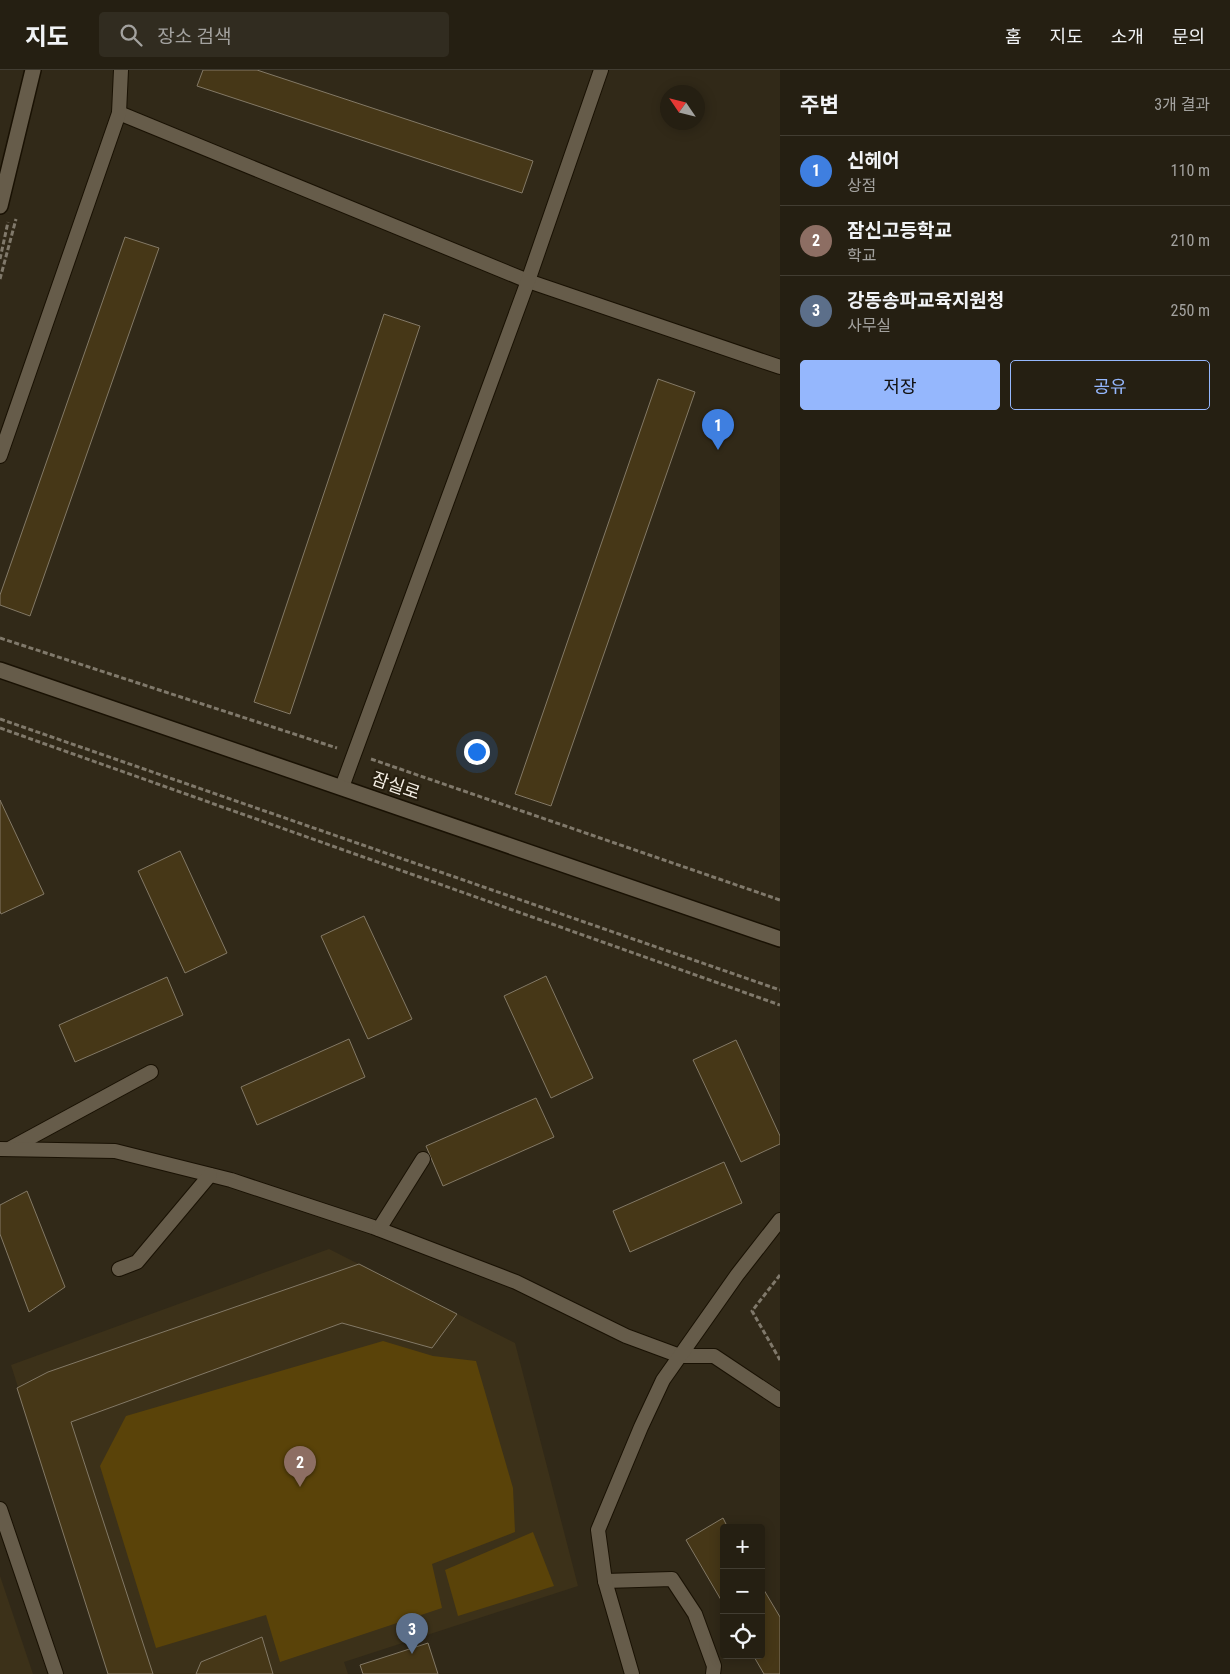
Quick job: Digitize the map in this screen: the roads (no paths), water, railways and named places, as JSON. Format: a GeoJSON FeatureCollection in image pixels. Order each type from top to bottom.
{"type":"FeatureCollection","features":[{"type":"Feature","properties":{"kind":"street"},"geometry":{"type":"LineString","coordinates":[[0,206],[33,70]]}},
{"type":"Feature","properties":{"kind":"street","name":"잠실로"},"geometry":{"type":"LineString","coordinates":[[0,670],[780,939]]}},
{"type":"Feature","properties":{"kind":"lane"},"geometry":{"type":"LineString","coordinates":[[0,456],[120,113],[121,70]]}},
{"type":"Feature","properties":{"kind":"lane"},"geometry":{"type":"LineString","coordinates":[[342,787],[528,281],[602,70]]}},
{"type":"Feature","properties":{"kind":"lane"},"geometry":{"type":"LineString","coordinates":[[120,113],[528,281],[780,367]]}},
{"type":"Feature","properties":{"kind":"lane"},"geometry":{"type":"LineString","coordinates":[[4,1149],[151,1072]]}},
{"type":"Feature","properties":{"kind":"lane"},"geometry":{"type":"LineString","coordinates":[[4,1149],[115,1151],[231,1180],[379,1230],[516,1282],[626,1336],[680,1356],[714,1356],[780,1400]]}},
{"type":"Feature","properties":{"kind":"lane"},"geometry":{"type":"LineString","coordinates":[[379,1230],[423,1159]]}},
{"type":"Feature","properties":{"kind":"lane"},"geometry":{"type":"LineString","coordinates":[[119,1269],[137,1262],[210,1175]]}},
{"type":"Feature","properties":{"kind":"lane"},"geometry":{"type":"LineString","coordinates":[[632,1674],[605,1581],[598,1530],[663,1380],[737,1275],[780,1220]]}},
{"type":"Feature","properties":{"kind":"lane"},"geometry":{"type":"LineString","coordinates":[[0,1509],[56,1674]]}},
{"type":"Feature","properties":{"kind":"lane"},"geometry":{"type":"LineString","coordinates":[[605,1581],[672,1579],[695,1614],[714,1666],[713,1674]]}},
{"type":"Feature","properties":{"kind":"place","name":"신헤어"},"geometry":{"type":"Point","coordinates":[718,450]}},
{"type":"Feature","properties":{"kind":"place","name":"잠신고등학교"},"geometry":{"type":"Point","coordinates":[300,1487]}},
{"type":"Feature","properties":{"kind":"place","name":"강동송파교육지원청"},"geometry":{"type":"Point","coordinates":[412,1654]}}]}
